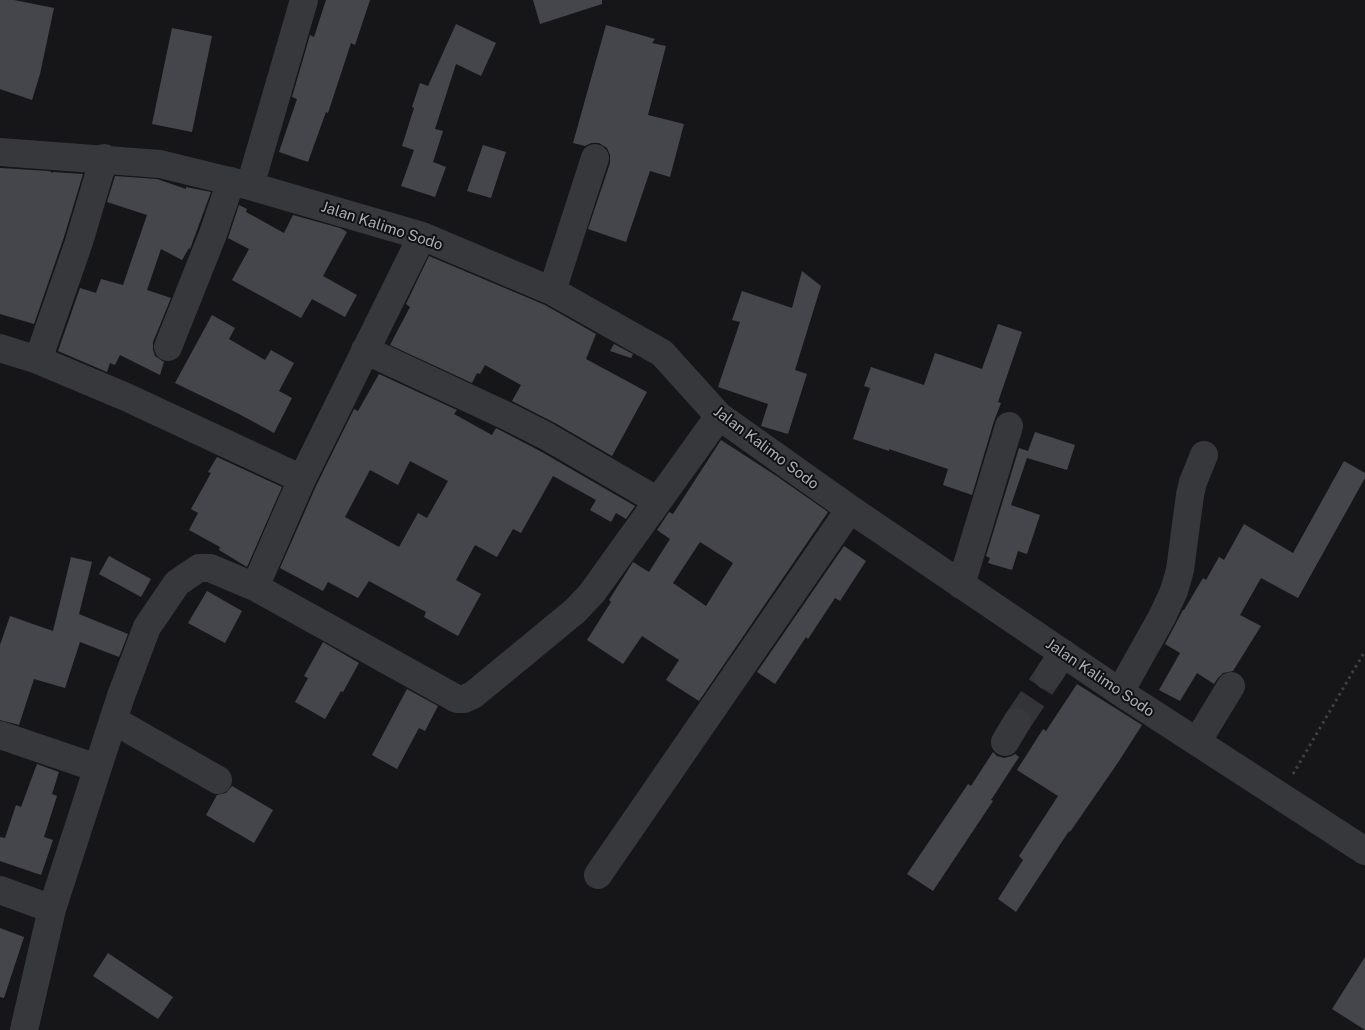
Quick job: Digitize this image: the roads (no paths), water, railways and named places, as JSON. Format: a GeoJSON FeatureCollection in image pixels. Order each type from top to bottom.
{"type":"FeatureCollection","features":[{"type":"Feature","properties":{"kind":"street"},"geometry":{"type":"LineString","coordinates":[[168,347],[214,234],[241,183],[304,0]]}},
{"type":"Feature","properties":{"kind":"street","name":"Jalan Kalimo Sodo"},"geometry":{"type":"LineString","coordinates":[[0,152],[104,158],[160,164],[241,183],[422,236],[552,290],[662,353],[719,416],[961,586],[1365,851]]}},
{"type":"Feature","properties":{"kind":"street"},"geometry":{"type":"LineString","coordinates":[[38,360],[79,242],[104,158]]}},
{"type":"Feature","properties":{"kind":"street"},"geometry":{"type":"LineString","coordinates":[[552,290],[595,158]]}},
{"type":"Feature","properties":{"kind":"street"},"geometry":{"type":"LineString","coordinates":[[255,587],[302,479],[422,236]]}},
{"type":"Feature","properties":{"kind":"street"},"geometry":{"type":"LineString","coordinates":[[0,348],[38,360],[126,397],[302,479]]}},
{"type":"Feature","properties":{"kind":"street"},"geometry":{"type":"LineString","coordinates":[[365,350],[541,433],[658,501]]}},
{"type":"Feature","properties":{"kind":"street"},"geometry":{"type":"LineString","coordinates":[[24,1030],[52,909],[113,720],[147,627],[177,583],[199,568],[210,568],[255,587],[457,699],[464,699],[473,695],[575,611],[597,586],[719,416]]}},
{"type":"Feature","properties":{"kind":"street"},"geometry":{"type":"LineString","coordinates":[[961,586],[1009,426]]}},
{"type":"Feature","properties":{"kind":"street"},"geometry":{"type":"LineString","coordinates":[[1120,692],[1162,617],[1174,591],[1180,570],[1190,495],[1204,455]]}},
{"type":"Feature","properties":{"kind":"street"},"geometry":{"type":"LineString","coordinates":[[598,875],[850,509]]}},
{"type":"Feature","properties":{"kind":"street"},"geometry":{"type":"LineString","coordinates":[[1048,676],[1063,653]]}},
{"type":"Feature","properties":{"kind":"street"},"geometry":{"type":"LineString","coordinates":[[1197,742],[1231,686]]}},
{"type":"Feature","properties":{"kind":"street"},"geometry":{"type":"LineString","coordinates":[[113,720],[218,780]]}},
{"type":"Feature","properties":{"kind":"street"},"geometry":{"type":"LineString","coordinates":[[0,735],[98,768]]}},
{"type":"Feature","properties":{"kind":"street"},"geometry":{"type":"LineString","coordinates":[[0,890],[52,909]]}},
{"type":"Feature","properties":{"kind":"tunnel"},"geometry":{"type":"LineString","coordinates":[[1017,722],[1048,676]]}}]}
